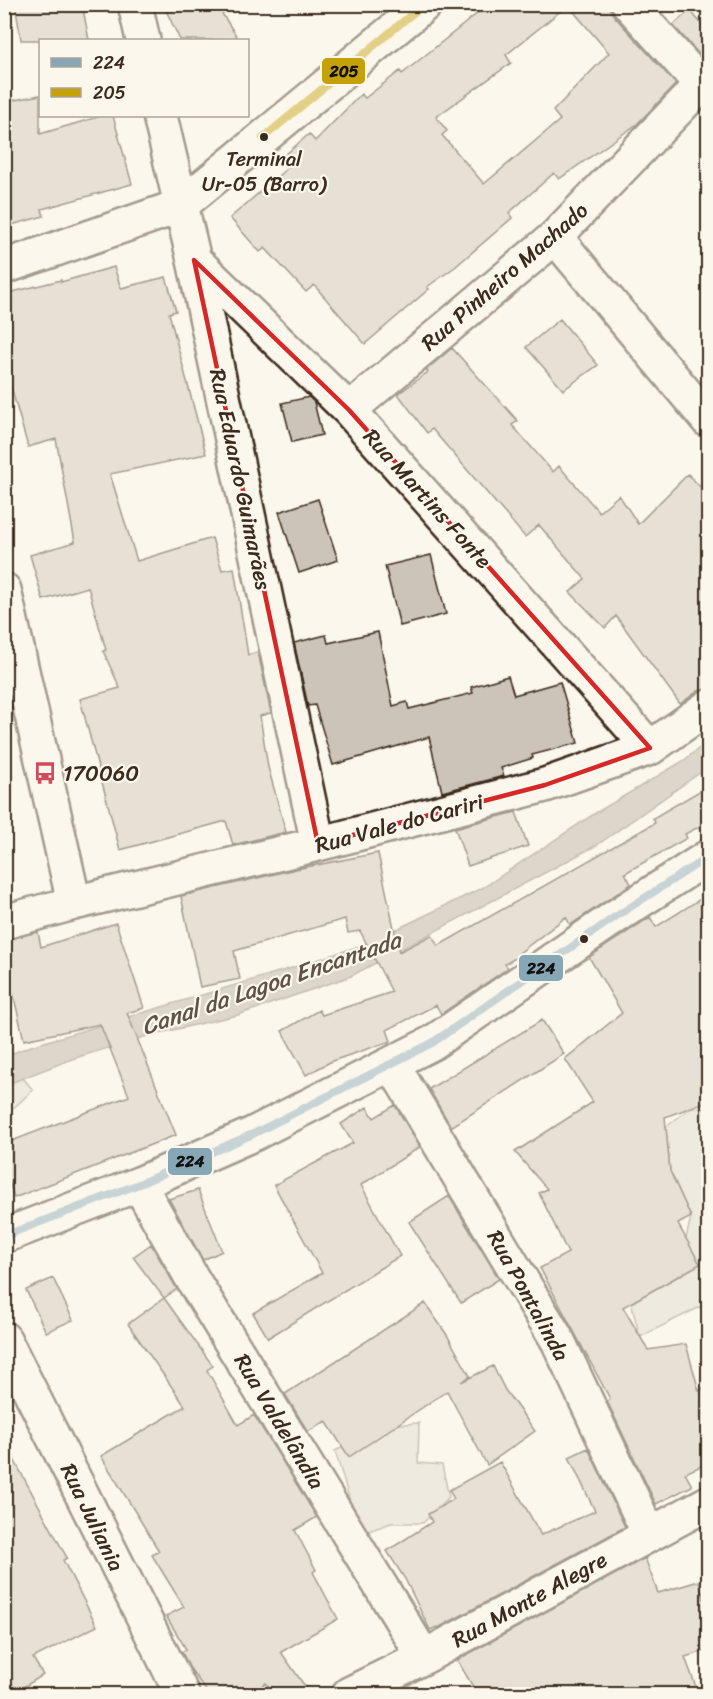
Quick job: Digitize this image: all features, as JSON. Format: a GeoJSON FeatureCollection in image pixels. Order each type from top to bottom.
{"type":"FeatureCollection","features":[{"type":"Feature","properties":{"kind":"street"},"geometry":{"type":"LineString","coordinates":[[135,4],[143,39]]}},
{"type":"Feature","properties":{"kind":"street"},"geometry":{"type":"LineString","coordinates":[[4,267],[180,206],[425,4]]}},
{"type":"Feature","properties":{"kind":"street"},"geometry":{"type":"LineString","coordinates":[[629,4],[705,88]]}},
{"type":"Feature","properties":{"kind":"street","name":"Rua Pinheiro Machado"},"geometry":{"type":"LineString","coordinates":[[350,410],[555,237],[705,88]]}},
{"type":"Feature","properties":{"kind":"street","name":"Rua Eduardo Guimarães"},"geometry":{"type":"LineString","coordinates":[[160,117],[194,260],[318,844]]}},
{"type":"Feature","properties":{"kind":"street"},"geometry":{"type":"LineString","coordinates":[[555,237],[703,402]]}},
{"type":"Feature","properties":{"kind":"street","name":"Rua Martins Fonte"},"geometry":{"type":"LineString","coordinates":[[194,260],[350,410],[650,748]]}},
{"type":"Feature","properties":{"kind":"street"},"geometry":{"type":"LineString","coordinates":[[4,590],[74,903]]}},
{"type":"Feature","properties":{"kind":"street","name":"Rua Vale do Cariri"},"geometry":{"type":"LineString","coordinates":[[4,922],[545,785],[650,748],[708,707]]}},
{"type":"Feature","properties":{"kind":"street"},"geometry":{"type":"LineString","coordinates":[[4,1236],[139,1184],[253,1134],[432,1043],[615,917],[708,857]]}},
{"type":"Feature","properties":{"kind":"street","name":"Rua Pontalinda"},"geometry":{"type":"LineString","coordinates":[[392,1064],[558,1341],[649,1534]]}},
{"type":"Feature","properties":{"kind":"street","name":"Rua Valdelândia"},"geometry":{"type":"LineString","coordinates":[[139,1184],[193,1280],[424,1657]]}},
{"type":"Feature","properties":{"kind":"street","name":"Rua Juliania"},"geometry":{"type":"LineString","coordinates":[[4,1339],[182,1695]]}},
{"type":"Feature","properties":{"kind":"street","name":"Rua Monte Alegre"},"geometry":{"type":"LineString","coordinates":[[349,1695],[424,1657],[708,1503]]}},
{"type":"Feature","properties":{"kind":"highlighted area"},"geometry":{"type":"Polygon","coordinates":[[[194,260],[349,410],[650,748],[545,785],[318,844],[194,260]]]}},
{"type":"Feature","properties":{"kind":"shaded area"},"geometry":{"type":"Polygon","coordinates":[[[23,1078],[33,1090],[5,1116],[5,1085],[23,1078]]]}},
{"type":"Feature","properties":{"kind":"shaded area"},"geometry":{"type":"Polygon","coordinates":[[[690,1108],[708,1109],[708,1303],[640,1337],[631,1303],[700,1264],[686,1239],[691,1217],[670,1171],[666,1127],[690,1108]]]}},
{"type":"Feature","properties":{"kind":"shaded area"},"geometry":{"type":"Polygon","coordinates":[[[419,1423],[418,1463],[442,1465],[449,1497],[423,1523],[391,1523],[360,1534],[335,1451],[390,1425],[419,1423]]]}},
{"type":"Feature","properties":{"kind":"water","name":"Canal da Lagoa Encantada"},"geometry":{"type":"Polygon","coordinates":[[[708,741],[708,767],[597,845],[351,976],[238,1015],[147,1036],[72,1059],[5,1085],[5,1056],[31,1046],[366,944],[484,887],[594,814],[683,761],[708,741]]]}},
{"type":"Feature","properties":{"kind":"building"},"geometry":{"type":"Polygon","coordinates":[[[15,4],[82,4],[89,39],[21,40],[15,4]]]}},
{"type":"Feature","properties":{"kind":"building"},"geometry":{"type":"Polygon","coordinates":[[[163,4],[216,4],[238,39],[180,39],[163,4]]]}},
{"type":"Feature","properties":{"kind":"building"},"geometry":{"type":"Polygon","coordinates":[[[489,4],[607,4],[615,17],[676,84],[637,124],[559,179],[554,173],[509,213],[512,218],[455,267],[427,287],[429,289],[365,344],[314,285],[306,292],[265,248],[260,252],[230,218],[293,163],[285,155],[309,134],[315,141],[361,94],[365,98],[400,71],[402,74],[489,4]],[[568,5],[506,55],[511,63],[436,117],[447,131],[442,135],[484,184],[560,120],[553,111],[609,53],[568,5]]]}},
{"type":"Feature","properties":{"kind":"building"},"geometry":{"type":"Polygon","coordinates":[[[690,10],[708,32],[707,63],[673,25],[690,10]]]}},
{"type":"Feature","properties":{"kind":"building"},"geometry":{"type":"Polygon","coordinates":[[[39,95],[40,134],[98,117],[113,117],[132,184],[42,209],[44,216],[4,227],[4,102],[39,95]]]}},
{"type":"Feature","properties":{"kind":"building"},"geometry":{"type":"Polygon","coordinates":[[[114,267],[121,288],[166,277],[176,311],[169,313],[206,454],[110,474],[137,561],[212,538],[222,570],[234,568],[248,655],[258,652],[271,713],[260,716],[268,767],[286,832],[233,845],[226,821],[120,850],[80,699],[120,688],[103,651],[106,650],[88,587],[43,600],[30,555],[75,542],[56,439],[28,447],[4,362],[4,294],[61,280],[61,282],[114,267]]]}},
{"type":"Feature","properties":{"kind":"building"},"geometry":{"type":"Polygon","coordinates":[[[560,319],[598,365],[563,390],[526,347],[560,319]]]}},
{"type":"Feature","properties":{"kind":"building"},"geometry":{"type":"Polygon","coordinates":[[[452,348],[518,421],[512,425],[553,472],[559,466],[599,512],[619,495],[638,524],[688,474],[708,495],[708,689],[698,691],[680,704],[616,616],[605,628],[570,592],[585,579],[539,525],[525,537],[432,429],[427,433],[398,394],[428,372],[426,370],[452,348]]]}},
{"type":"Feature","properties":{"kind":"building"},"geometry":{"type":"Polygon","coordinates":[[[309,397],[314,402],[322,435],[292,442],[282,403],[309,397]]]}},
{"type":"Feature","properties":{"kind":"building"},"geometry":{"type":"Polygon","coordinates":[[[318,499],[338,560],[299,573],[279,512],[318,499]]]}},
{"type":"Feature","properties":{"kind":"building"},"geometry":{"type":"Polygon","coordinates":[[[431,555],[446,614],[400,626],[385,566],[431,555]]]}},
{"type":"Feature","properties":{"kind":"building"},"geometry":{"type":"Polygon","coordinates":[[[378,632],[393,706],[407,702],[409,709],[473,693],[471,687],[508,676],[514,695],[560,682],[578,743],[532,755],[533,758],[501,768],[504,776],[442,792],[429,737],[333,765],[315,705],[308,706],[294,643],[326,635],[328,643],[378,632]]]}},
{"type":"Feature","properties":{"kind":"building"},"geometry":{"type":"Polygon","coordinates":[[[708,786],[708,822],[685,834],[687,838],[625,873],[631,884],[570,925],[566,917],[518,954],[519,956],[505,964],[508,968],[441,1014],[436,1005],[387,1030],[391,1041],[332,1061],[306,1075],[282,1031],[319,1010],[322,1015],[392,992],[360,931],[348,933],[345,919],[234,951],[240,979],[200,987],[181,896],[296,869],[378,853],[399,952],[432,935],[438,946],[655,823],[653,818],[708,786]]]}},
{"type":"Feature","properties":{"kind":"building"},"geometry":{"type":"Polygon","coordinates":[[[516,812],[528,846],[468,866],[455,828],[516,812]]]}},
{"type":"Feature","properties":{"kind":"building"},"geometry":{"type":"Polygon","coordinates":[[[708,894],[708,1101],[665,1117],[670,1171],[691,1217],[678,1224],[700,1264],[623,1307],[648,1350],[686,1344],[699,1391],[708,1384],[708,1463],[685,1473],[692,1486],[656,1504],[607,1401],[610,1399],[540,1268],[568,1253],[539,1193],[547,1189],[515,1152],[593,1102],[565,1059],[622,1013],[589,957],[650,917],[656,927],[708,894]]]}},
{"type":"Feature","properties":{"kind":"building"},"geometry":{"type":"Polygon","coordinates":[[[116,923],[144,1008],[127,1013],[176,1135],[14,1198],[4,1165],[4,1144],[129,1096],[100,1024],[24,1040],[4,955],[4,940],[38,932],[41,947],[116,923]]]}},
{"type":"Feature","properties":{"kind":"building"},"geometry":{"type":"Polygon","coordinates":[[[542,1020],[564,1054],[451,1127],[429,1089],[542,1020]]]}},
{"type":"Feature","properties":{"kind":"building"},"geometry":{"type":"Polygon","coordinates":[[[395,1105],[420,1147],[361,1185],[400,1256],[268,1338],[253,1313],[322,1273],[274,1185],[353,1143],[341,1124],[367,1107],[374,1118],[395,1105]]]}},
{"type":"Feature","properties":{"kind":"building"},"geometry":{"type":"Polygon","coordinates":[[[198,1190],[222,1251],[203,1260],[169,1199],[198,1190]]]}},
{"type":"Feature","properties":{"kind":"building"},"geometry":{"type":"Polygon","coordinates":[[[449,1196],[499,1279],[461,1303],[409,1222],[449,1196]]]}},
{"type":"Feature","properties":{"kind":"building"},"geometry":{"type":"Polygon","coordinates":[[[151,1244],[177,1289],[164,1298],[133,1257],[151,1244]]]}},
{"type":"Feature","properties":{"kind":"building"},"geometry":{"type":"Polygon","coordinates":[[[53,1278],[73,1320],[46,1332],[26,1290],[53,1278]]]}},
{"type":"Feature","properties":{"kind":"building"},"geometry":{"type":"Polygon","coordinates":[[[164,1298],[213,1366],[207,1370],[238,1425],[254,1415],[317,1517],[295,1530],[316,1570],[313,1572],[338,1619],[281,1652],[311,1695],[275,1695],[266,1683],[247,1695],[209,1695],[189,1667],[182,1652],[186,1649],[166,1616],[184,1607],[152,1555],[159,1551],[101,1456],[185,1406],[128,1324],[164,1298]]]}},
{"type":"Feature","properties":{"kind":"building"},"geometry":{"type":"Polygon","coordinates":[[[425,1303],[447,1335],[470,1376],[461,1382],[493,1366],[505,1390],[535,1431],[487,1465],[447,1391],[349,1457],[326,1421],[308,1432],[285,1394],[425,1303]]]}},
{"type":"Feature","properties":{"kind":"building"},"geometry":{"type":"Polygon","coordinates":[[[4,1441],[67,1558],[63,1560],[97,1626],[33,1658],[43,1675],[11,1695],[4,1695],[4,1441]]]}},
{"type":"Feature","properties":{"kind":"building"},"geometry":{"type":"Polygon","coordinates":[[[588,1448],[625,1527],[438,1628],[430,1630],[405,1579],[387,1551],[432,1522],[428,1514],[454,1499],[449,1490],[500,1462],[541,1535],[595,1511],[569,1457],[588,1448]]]}},
{"type":"Feature","properties":{"kind":"building"},"geometry":{"type":"Polygon","coordinates":[[[645,1558],[658,1593],[699,1581],[708,1614],[708,1650],[685,1657],[699,1695],[478,1695],[457,1660],[645,1558]]]}},
{"type":"Feature","properties":{"kind":"transit line","name":"205"},"geometry":{"type":"LineString","coordinates":[[263,138],[424,4]]}},
{"type":"Feature","properties":{"kind":"transit line","name":"224"},"geometry":{"type":"LineString","coordinates":[[4,1236],[139,1184],[253,1134],[432,1043],[615,917],[708,857]]}},
{"type":"Feature","properties":{"kind":"place","name":"Terminal Ur-05 (Barro)"},"geometry":{"type":"Point","coordinates":[264,137]}},
{"type":"Feature","properties":{"kind":"place","name":"170060"},"geometry":{"type":"Point","coordinates":[45,773]}}]}
